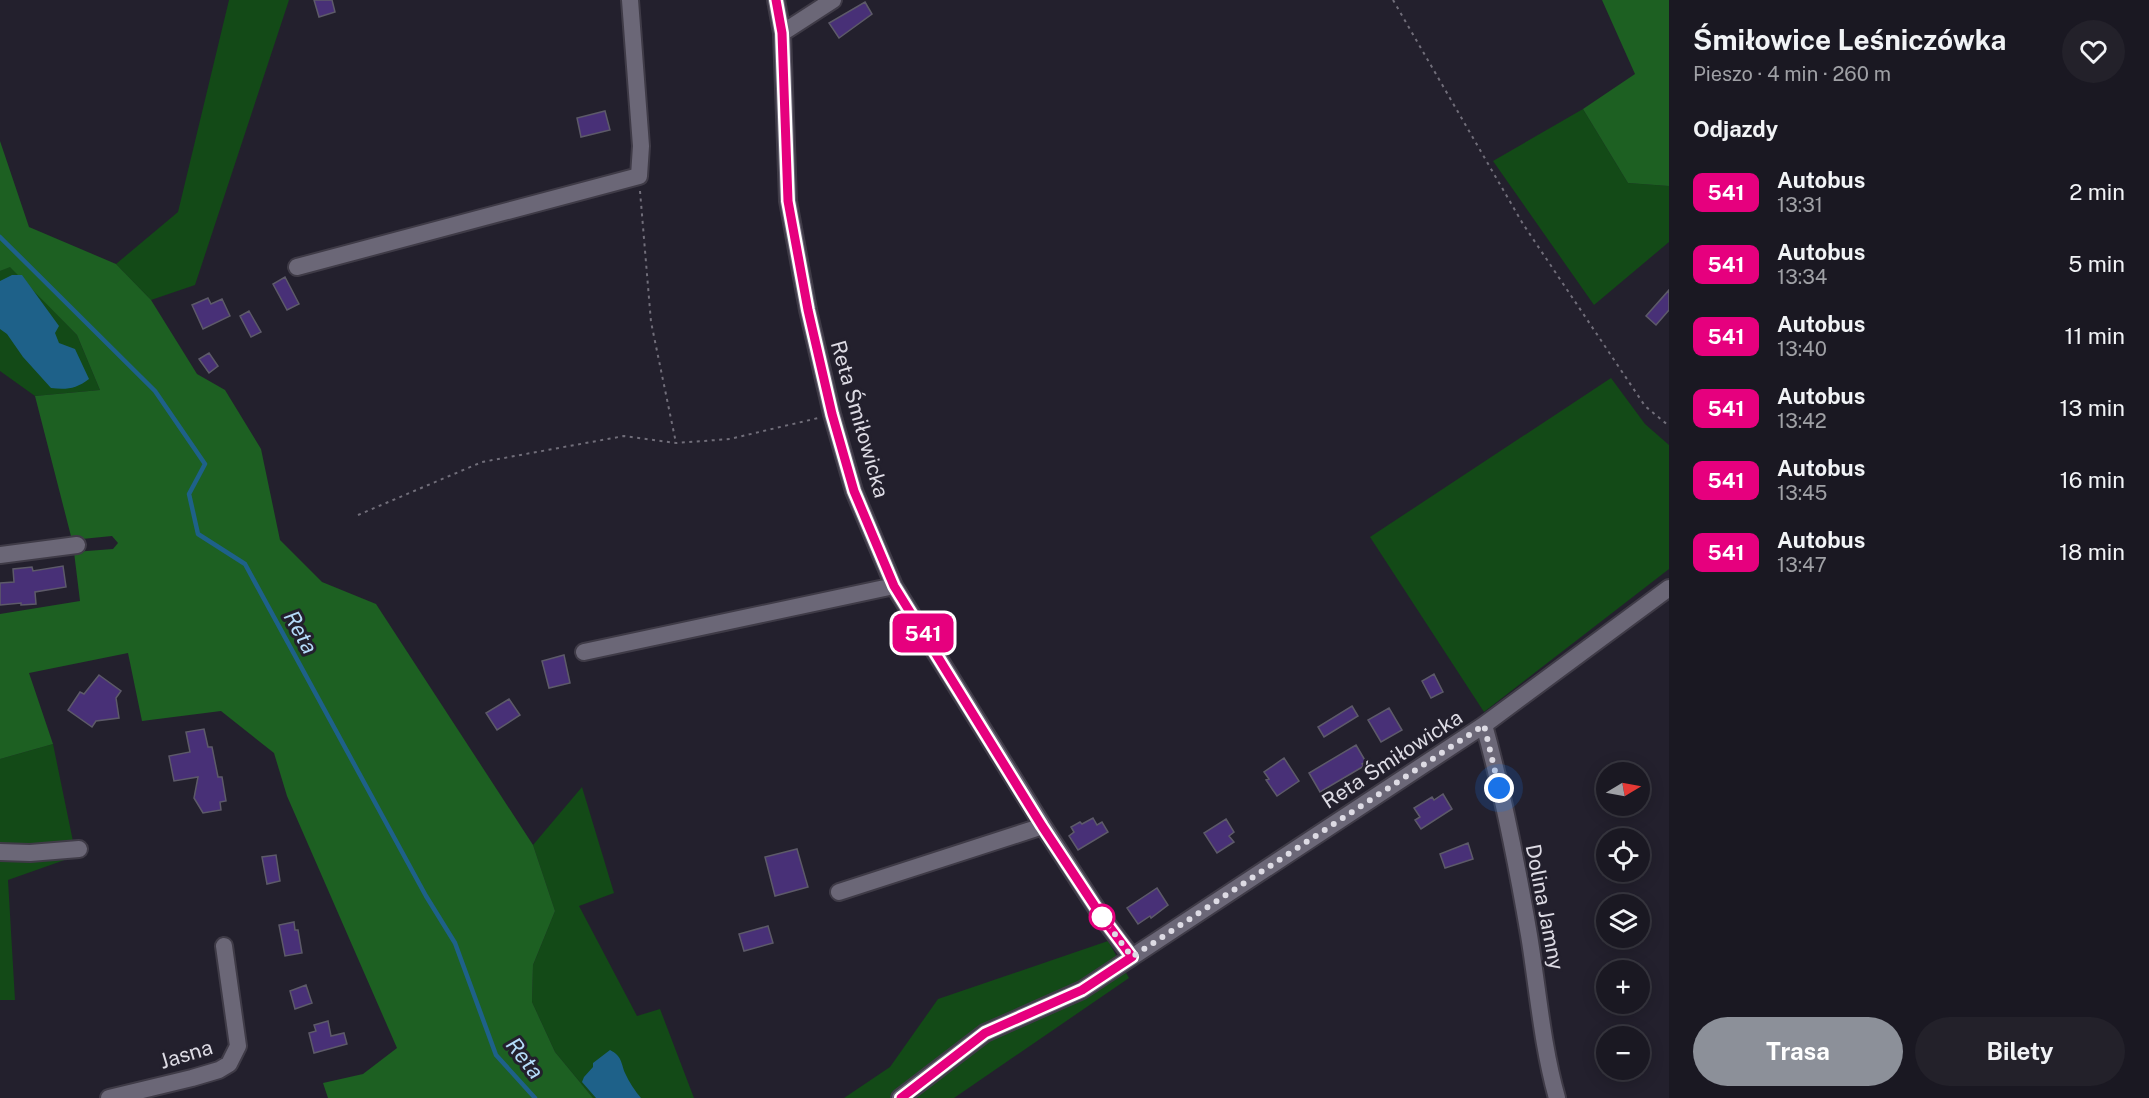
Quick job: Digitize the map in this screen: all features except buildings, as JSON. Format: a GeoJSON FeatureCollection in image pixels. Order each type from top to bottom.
{"type":"FeatureCollection","features":[{"type":"Feature","properties":{"kind":"street"},"geometry":{"type":"LineString","coordinates":[[297,267],[639,176],[640,146],[630,0]]}},
{"type":"Feature","properties":{"kind":"street","name":"Reta Śmiłowicka"},"geometry":{"type":"LineString","coordinates":[[776,0],[782,33],[788,201],[808,310],[832,414],[854,491],[894,586],[1042,826],[1102,917],[1132,957]]}},
{"type":"Feature","properties":{"kind":"street"},"geometry":{"type":"LineString","coordinates":[[782,33],[833,0]]}},
{"type":"Feature","properties":{"kind":"street"},"geometry":{"type":"LineString","coordinates":[[0,555],[77,545]]}},
{"type":"Feature","properties":{"kind":"street"},"geometry":{"type":"LineString","coordinates":[[584,652],[894,586]]}},
{"type":"Feature","properties":{"kind":"street","name":"Reta Śmiłowicka"},"geometry":{"type":"LineString","coordinates":[[900,1098],[985,1033],[1082,990],[1484,725],[1669,588]]}},
{"type":"Feature","properties":{"kind":"street","name":"Dolina Jamny"},"geometry":{"type":"LineString","coordinates":[[1484,725],[1493,756],[1526,922],[1550,1073],[1557,1098]]}},
{"type":"Feature","properties":{"kind":"street"},"geometry":{"type":"LineString","coordinates":[[839,892],[1042,826]]}},
{"type":"Feature","properties":{"kind":"street"},"geometry":{"type":"LineString","coordinates":[[0,852],[30,853],[79,849]]}},
{"type":"Feature","properties":{"kind":"street","name":"Jasna"},"geometry":{"type":"LineString","coordinates":[[109,1098],[192,1078],[219,1070],[229,1064],[238,1046],[224,946]]}},
{"type":"Feature","properties":{"kind":"path"},"geometry":{"type":"LineString","coordinates":[[1392,0],[1523,224],[1646,405],[1669,426]]}},
{"type":"Feature","properties":{"kind":"path"},"geometry":{"type":"LineString","coordinates":[[639,176],[651,322],[676,443]]}},
{"type":"Feature","properties":{"kind":"path"},"geometry":{"type":"LineString","coordinates":[[358,515],[482,462],[624,436],[676,443],[730,440],[832,414]]}},
{"type":"Feature","properties":{"kind":"green space"},"geometry":{"type":"Polygon","coordinates":[[[229,0],[289,0],[195,285],[151,300],[116,264],[178,212],[229,0]]]}},
{"type":"Feature","properties":{"kind":"green space"},"geometry":{"type":"Polygon","coordinates":[[[1602,0],[1669,0],[1669,186],[1628,183],[1583,109],[1635,74],[1602,0]]]}},
{"type":"Feature","properties":{"kind":"green space"},"geometry":{"type":"Polygon","coordinates":[[[1583,109],[1628,183],[1669,186],[1669,242],[1594,305],[1493,161],[1583,109]]]}},
{"type":"Feature","properties":{"kind":"green space"},"geometry":{"type":"Polygon","coordinates":[[[0,141],[29,227],[116,264],[151,300],[197,374],[225,390],[261,449],[280,540],[322,582],[376,604],[533,845],[555,911],[533,965],[532,1002],[555,1052],[593,1098],[328,1098],[323,1083],[363,1074],[397,1048],[287,796],[274,753],[221,711],[142,721],[128,653],[29,673],[53,744],[0,759],[0,614],[80,601],[74,552],[113,549],[118,543],[112,536],[72,540],[35,396],[100,390],[77,335],[10,267],[0,271],[0,141]]]}},
{"type":"Feature","properties":{"kind":"green space"},"geometry":{"type":"Polygon","coordinates":[[[10,266],[77,335],[100,390],[35,396],[0,371],[0,271],[10,266]]]}},
{"type":"Feature","properties":{"kind":"green space"},"geometry":{"type":"Polygon","coordinates":[[[1611,378],[1645,424],[1669,445],[1669,569],[1484,712],[1370,537],[1611,378]]]}},
{"type":"Feature","properties":{"kind":"green space"},"geometry":{"type":"Polygon","coordinates":[[[53,744],[76,856],[8,880],[15,1000],[0,1000],[0,759],[53,744]]]}},
{"type":"Feature","properties":{"kind":"green space"},"geometry":{"type":"Polygon","coordinates":[[[582,787],[614,893],[579,906],[637,1016],[660,1009],[694,1098],[593,1098],[555,1052],[532,1002],[533,965],[555,911],[533,845],[582,787]]]}},
{"type":"Feature","properties":{"kind":"green space"},"geometry":{"type":"Polygon","coordinates":[[[1108,941],[1129,978],[954,1098],[844,1098],[890,1067],[938,999],[1108,941]]]}},
{"type":"Feature","properties":{"kind":"water"},"geometry":{"type":"Polygon","coordinates":[[[12,275],[22,275],[59,326],[55,333],[59,343],[75,349],[89,379],[71,388],[51,388],[23,357],[7,334],[0,329],[0,281],[12,275]]]}},
{"type":"Feature","properties":{"kind":"water"},"geometry":{"type":"Polygon","coordinates":[[[610,1050],[619,1057],[628,1080],[641,1098],[596,1098],[582,1082],[593,1067],[593,1063],[610,1050]]]}},
{"type":"Feature","properties":{"kind":"waterway","name":"Reta"},"geometry":{"type":"LineString","coordinates":[[0,237],[155,391],[205,464],[189,494],[198,534],[245,564],[426,896],[455,943],[496,1055],[535,1098]]}},
{"type":"Feature","properties":{"kind":"bus line","name":"541"},"geometry":{"type":"LineString","coordinates":[[776,0],[782,33],[788,201],[808,310],[832,414],[854,491],[894,586],[1042,826],[1102,917],[1132,957],[1082,990],[985,1033],[901,1098]]}},
{"type":"Feature","properties":{"kind":"route"},"geometry":{"type":"LineString","coordinates":[[1102,917],[1132,957],[1484,725],[1499,788]]}}]}
